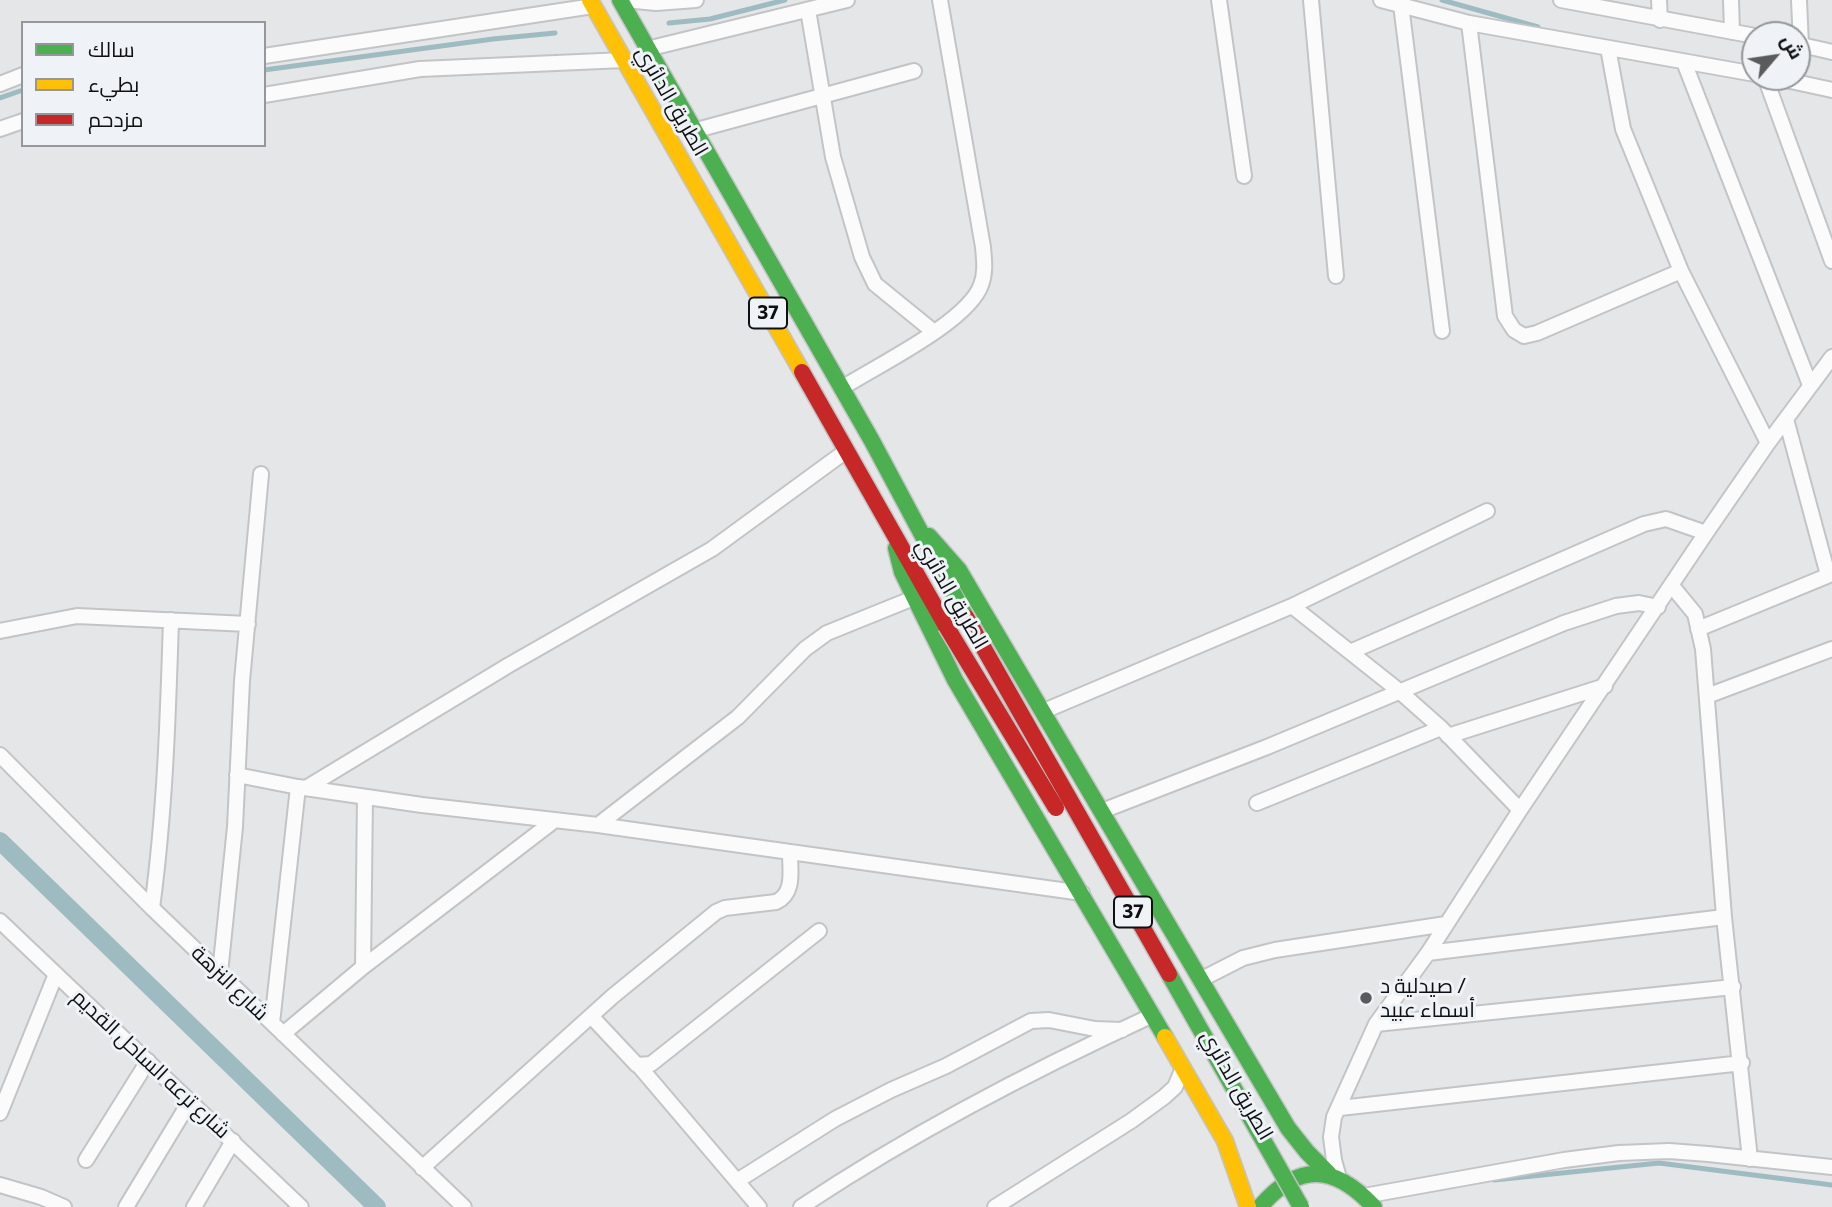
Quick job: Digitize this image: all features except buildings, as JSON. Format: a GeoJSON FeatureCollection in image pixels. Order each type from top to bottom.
{"type":"FeatureCollection","features":[{"type":"Feature","properties":{"kind":"main road","name":"الطريق الدائري"},"geometry":{"type":"LineString","coordinates":[[623,0],[693,131],[842,388],[966,617],[1301,1207]]}},
{"type":"Feature","properties":{"kind":"main road","name":"الطريق الدائري"},"geometry":{"type":"LineString","coordinates":[[592,3],[894,536],[920,595],[946,626],[1062,819]]}},
{"type":"Feature","properties":{"kind":"main road"},"geometry":{"type":"LineString","coordinates":[[915,523],[959,570],[1288,1128],[1307,1152],[1369,1202]]}},
{"type":"Feature","properties":{"kind":"main road"},"geometry":{"type":"LineString","coordinates":[[920,595],[956,681],[1225,1141],[1248,1207]]}},
{"type":"Feature","properties":{"kind":"main road"},"geometry":{"type":"LineString","coordinates":[[1260,1207],[1268,1196],[1296,1178],[1312,1174],[1334,1176]]}},
{"type":"Feature","properties":{"kind":"main road"},"geometry":{"type":"LineString","coordinates":[[1268,1183],[1282,1207]]}},
{"type":"Feature","properties":{"kind":"street"},"geometry":{"type":"LineString","coordinates":[[623,0],[656,3],[696,0]]}},
{"type":"Feature","properties":{"kind":"street"},"geometry":{"type":"LineString","coordinates":[[647,49],[847,0]]}},
{"type":"Feature","properties":{"kind":"street"},"geometry":{"type":"LineString","coordinates":[[842,388],[934,332],[968,306],[981,286],[985,268],[983,247],[940,0]]}},
{"type":"Feature","properties":{"kind":"street"},"geometry":{"type":"LineString","coordinates":[[1219,0],[1244,176]]}},
{"type":"Feature","properties":{"kind":"street"},"geometry":{"type":"LineString","coordinates":[[1311,0],[1336,276]]}},
{"type":"Feature","properties":{"kind":"street"},"geometry":{"type":"LineString","coordinates":[[1381,0],[1469,23],[1741,72]]}},
{"type":"Feature","properties":{"kind":"street"},"geometry":{"type":"LineString","coordinates":[[1561,0],[1741,34]]}},
{"type":"Feature","properties":{"kind":"street"},"geometry":{"type":"LineString","coordinates":[[1659,0],[1660,20]]}},
{"type":"Feature","properties":{"kind":"street"},"geometry":{"type":"LineString","coordinates":[[1731,0],[1732,32]]}},
{"type":"Feature","properties":{"kind":"street"},"geometry":{"type":"LineString","coordinates":[[1799,0],[1799,21]]}},
{"type":"Feature","properties":{"kind":"street"},"geometry":{"type":"LineString","coordinates":[[266,56],[592,3]]}},
{"type":"Feature","properties":{"kind":"street"},"geometry":{"type":"LineString","coordinates":[[1401,5],[1442,331]]}},
{"type":"Feature","properties":{"kind":"street"},"geometry":{"type":"LineString","coordinates":[[808,10],[833,157],[862,257],[875,284],[934,332]]}},
{"type":"Feature","properties":{"kind":"street"},"geometry":{"type":"LineString","coordinates":[[1469,23],[1505,316],[1514,330],[1524,336],[1537,333],[1681,271]]}},
{"type":"Feature","properties":{"kind":"street"},"geometry":{"type":"LineString","coordinates":[[1811,47],[1832,52]]}},
{"type":"Feature","properties":{"kind":"street"},"geometry":{"type":"LineString","coordinates":[[1608,48],[1623,129],[1681,271],[1768,443]]}},
{"type":"Feature","properties":{"kind":"street"},"geometry":{"type":"LineString","coordinates":[[266,95],[420,69],[624,60]]}},
{"type":"Feature","properties":{"kind":"street"},"geometry":{"type":"LineString","coordinates":[[1684,62],[1811,385]]}},
{"type":"Feature","properties":{"kind":"street"},"geometry":{"type":"LineString","coordinates":[[693,131],[914,71]]}},
{"type":"Feature","properties":{"kind":"street"},"geometry":{"type":"LineString","coordinates":[[0,84],[21,76]]}},
{"type":"Feature","properties":{"kind":"street"},"geometry":{"type":"LineString","coordinates":[[1811,85],[1832,90]]}},
{"type":"Feature","properties":{"kind":"street"},"geometry":{"type":"LineString","coordinates":[[1770,91],[1832,261]]}},
{"type":"Feature","properties":{"kind":"street"},"geometry":{"type":"LineString","coordinates":[[0,129],[21,122]]}},
{"type":"Feature","properties":{"kind":"street"},"geometry":{"type":"LineString","coordinates":[[1334,1176],[1331,1138],[1334,1117],[1376,1024],[1428,953],[1520,810],[1706,533],[1832,357]]}},
{"type":"Feature","properties":{"kind":"street"},"geometry":{"type":"LineString","coordinates":[[1699,629],[1830,574],[1786,419]]}},
{"type":"Feature","properties":{"kind":"street"},"geometry":{"type":"LineString","coordinates":[[302,788],[712,549],[846,451]]}},
{"type":"Feature","properties":{"kind":"street"},"geometry":{"type":"LineString","coordinates":[[220,974],[235,827],[242,681],[261,474]]}},
{"type":"Feature","properties":{"kind":"street"},"geometry":{"type":"LineString","coordinates":[[1044,711],[1292,606],[1488,511]]}},
{"type":"Feature","properties":{"kind":"street"},"geometry":{"type":"LineString","coordinates":[[1350,652],[1644,524],[1667,519],[1706,533]]}},
{"type":"Feature","properties":{"kind":"street"},"geometry":{"type":"LineString","coordinates":[[1672,586],[1690,606],[1699,629],[1707,696],[1724,917],[1742,1063],[1750,1159]]}},
{"type":"Feature","properties":{"kind":"street"},"geometry":{"type":"LineString","coordinates":[[598,825],[738,718],[816,641],[850,622],[920,595]]}},
{"type":"Feature","properties":{"kind":"street"},"geometry":{"type":"LineString","coordinates":[[1102,811],[1267,747],[1398,690],[1577,619],[1616,606],[1639,603],[1658,607]]}},
{"type":"Feature","properties":{"kind":"street"},"geometry":{"type":"LineString","coordinates":[[1292,606],[1398,690],[1444,732],[1520,810]]}},
{"type":"Feature","properties":{"kind":"street"},"geometry":{"type":"LineString","coordinates":[[0,631],[77,615],[248,624]]}},
{"type":"Feature","properties":{"kind":"street"},"geometry":{"type":"LineString","coordinates":[[152,908],[161,842],[171,620]]}},
{"type":"Feature","properties":{"kind":"street"},"geometry":{"type":"LineString","coordinates":[[1707,696],[1832,649]]}},
{"type":"Feature","properties":{"kind":"street"},"geometry":{"type":"LineString","coordinates":[[1257,803],[1444,732],[1605,686]]}},
{"type":"Feature","properties":{"kind":"street","name":"شارع النزهة"},"geometry":{"type":"LineString","coordinates":[[0,755],[152,908],[464,1207]]}},
{"type":"Feature","properties":{"kind":"street"},"geometry":{"type":"LineString","coordinates":[[237,775],[365,797],[598,825],[1082,893]]}},
{"type":"Feature","properties":{"kind":"street"},"geometry":{"type":"LineString","coordinates":[[272,1023],[302,788]]}},
{"type":"Feature","properties":{"kind":"street"},"geometry":{"type":"LineString","coordinates":[[363,967],[365,797]]}},
{"type":"Feature","properties":{"kind":"street"},"geometry":{"type":"LineString","coordinates":[[283,1034],[363,967],[555,820]]}},
{"type":"Feature","properties":{"kind":"street"},"geometry":{"type":"LineString","coordinates":[[422,1168],[591,1016],[716,912],[725,908],[783,899],[790,889],[790,853]]}},
{"type":"Feature","properties":{"kind":"street"},"geometry":{"type":"LineString","coordinates":[[1428,953],[1724,917]]}},
{"type":"Feature","properties":{"kind":"street","name":"شارع ترعه الساحل القديم"},"geometry":{"type":"LineString","coordinates":[[0,921],[301,1207]]}},
{"type":"Feature","properties":{"kind":"street"},"geometry":{"type":"LineString","coordinates":[[1200,980],[1243,958],[1275,950],[1446,924]]}},
{"type":"Feature","properties":{"kind":"street"},"geometry":{"type":"LineString","coordinates":[[639,1066],[650,1064],[819,931]]}},
{"type":"Feature","properties":{"kind":"street"},"geometry":{"type":"LineString","coordinates":[[0,1113],[56,974]]}},
{"type":"Feature","properties":{"kind":"street"},"geometry":{"type":"LineString","coordinates":[[1376,1024],[1733,987]]}},
{"type":"Feature","properties":{"kind":"street"},"geometry":{"type":"LineString","coordinates":[[591,1016],[639,1066],[759,1207]]}},
{"type":"Feature","properties":{"kind":"street"},"geometry":{"type":"LineString","coordinates":[[801,1207],[970,1105],[1044,1066],[1153,1016]]}},
{"type":"Feature","properties":{"kind":"street"},"geometry":{"type":"LineString","coordinates":[[737,1181],[835,1119],[1031,1021],[1049,1020],[1095,1029],[1122,1030]]}},
{"type":"Feature","properties":{"kind":"street"},"geometry":{"type":"LineString","coordinates":[[86,1160],[148,1061]]}},
{"type":"Feature","properties":{"kind":"street"},"geometry":{"type":"LineString","coordinates":[[1340,1108],[1742,1063]]}},
{"type":"Feature","properties":{"kind":"street"},"geometry":{"type":"LineString","coordinates":[[995,1207],[1164,1097],[1175,1087],[1183,1068]]}},
{"type":"Feature","properties":{"kind":"street"},"geometry":{"type":"LineString","coordinates":[[126,1207],[190,1101]]}},
{"type":"Feature","properties":{"kind":"street"},"geometry":{"type":"LineString","coordinates":[[194,1207],[233,1141]]}},
{"type":"Feature","properties":{"kind":"street"},"geometry":{"type":"LineString","coordinates":[[1369,1202],[1564,1160],[1619,1153],[1669,1151],[1832,1167]]}},
{"type":"Feature","properties":{"kind":"street"},"geometry":{"type":"LineString","coordinates":[[0,1185],[39,1202],[64,1207]]}},
{"type":"Feature","properties":{"kind":"waterway"},"geometry":{"type":"LineString","coordinates":[[669,23],[710,19],[785,0]]}},
{"type":"Feature","properties":{"kind":"waterway"},"geometry":{"type":"LineString","coordinates":[[1442,0],[1538,27]]}},
{"type":"Feature","properties":{"kind":"waterway"},"geometry":{"type":"LineString","coordinates":[[266,70],[555,33]]}},
{"type":"Feature","properties":{"kind":"waterway"},"geometry":{"type":"LineString","coordinates":[[0,98],[21,91]]}},
{"type":"Feature","properties":{"kind":"waterway"},"geometry":{"type":"LineString","coordinates":[[0,841],[377,1207]]}},
{"type":"Feature","properties":{"kind":"waterway"},"geometry":{"type":"LineString","coordinates":[[1494,1180],[1659,1163],[1832,1185]]}},
{"type":"Feature","properties":{"kind":"traffic: fast"},"geometry":{"type":"LineString","coordinates":[[620,0],[872,441],[966,617]]}},
{"type":"Feature","properties":{"kind":"traffic: fast"},"geometry":{"type":"LineString","coordinates":[[929,536],[959,570],[1288,1128],[1329,1174]]}},
{"type":"Feature","properties":{"kind":"traffic: fast"},"geometry":{"type":"LineString","coordinates":[[896,548],[902,572],[955,680],[1165,1037]]}},
{"type":"Feature","properties":{"kind":"traffic: fast"},"geometry":{"type":"LineString","coordinates":[[1169,974],[1301,1207]]}},
{"type":"Feature","properties":{"kind":"traffic: fast"},"geometry":{"type":"LineString","coordinates":[[1260,1207],[1274,1192],[1289,1182],[1317,1174],[1331,1176],[1345,1183],[1374,1207]]}},
{"type":"Feature","properties":{"kind":"traffic: slow"},"geometry":{"type":"LineString","coordinates":[[590,0],[802,372]]}},
{"type":"Feature","properties":{"kind":"traffic: slow"},"geometry":{"type":"LineString","coordinates":[[1165,1037],[1225,1141],[1248,1207]]}},
{"type":"Feature","properties":{"kind":"traffic: jam"},"geometry":{"type":"LineString","coordinates":[[802,372],[946,626]]}},
{"type":"Feature","properties":{"kind":"traffic: jam"},"geometry":{"type":"LineString","coordinates":[[966,617],[1169,974]]}},
{"type":"Feature","properties":{"kind":"traffic: jam"},"geometry":{"type":"LineString","coordinates":[[946,626],[1056,808]]}},
{"type":"Feature","properties":{"kind":"place","name":"صيدلية د / أسماء عبيد"},"geometry":{"type":"Point","coordinates":[1366,998]}}]}
